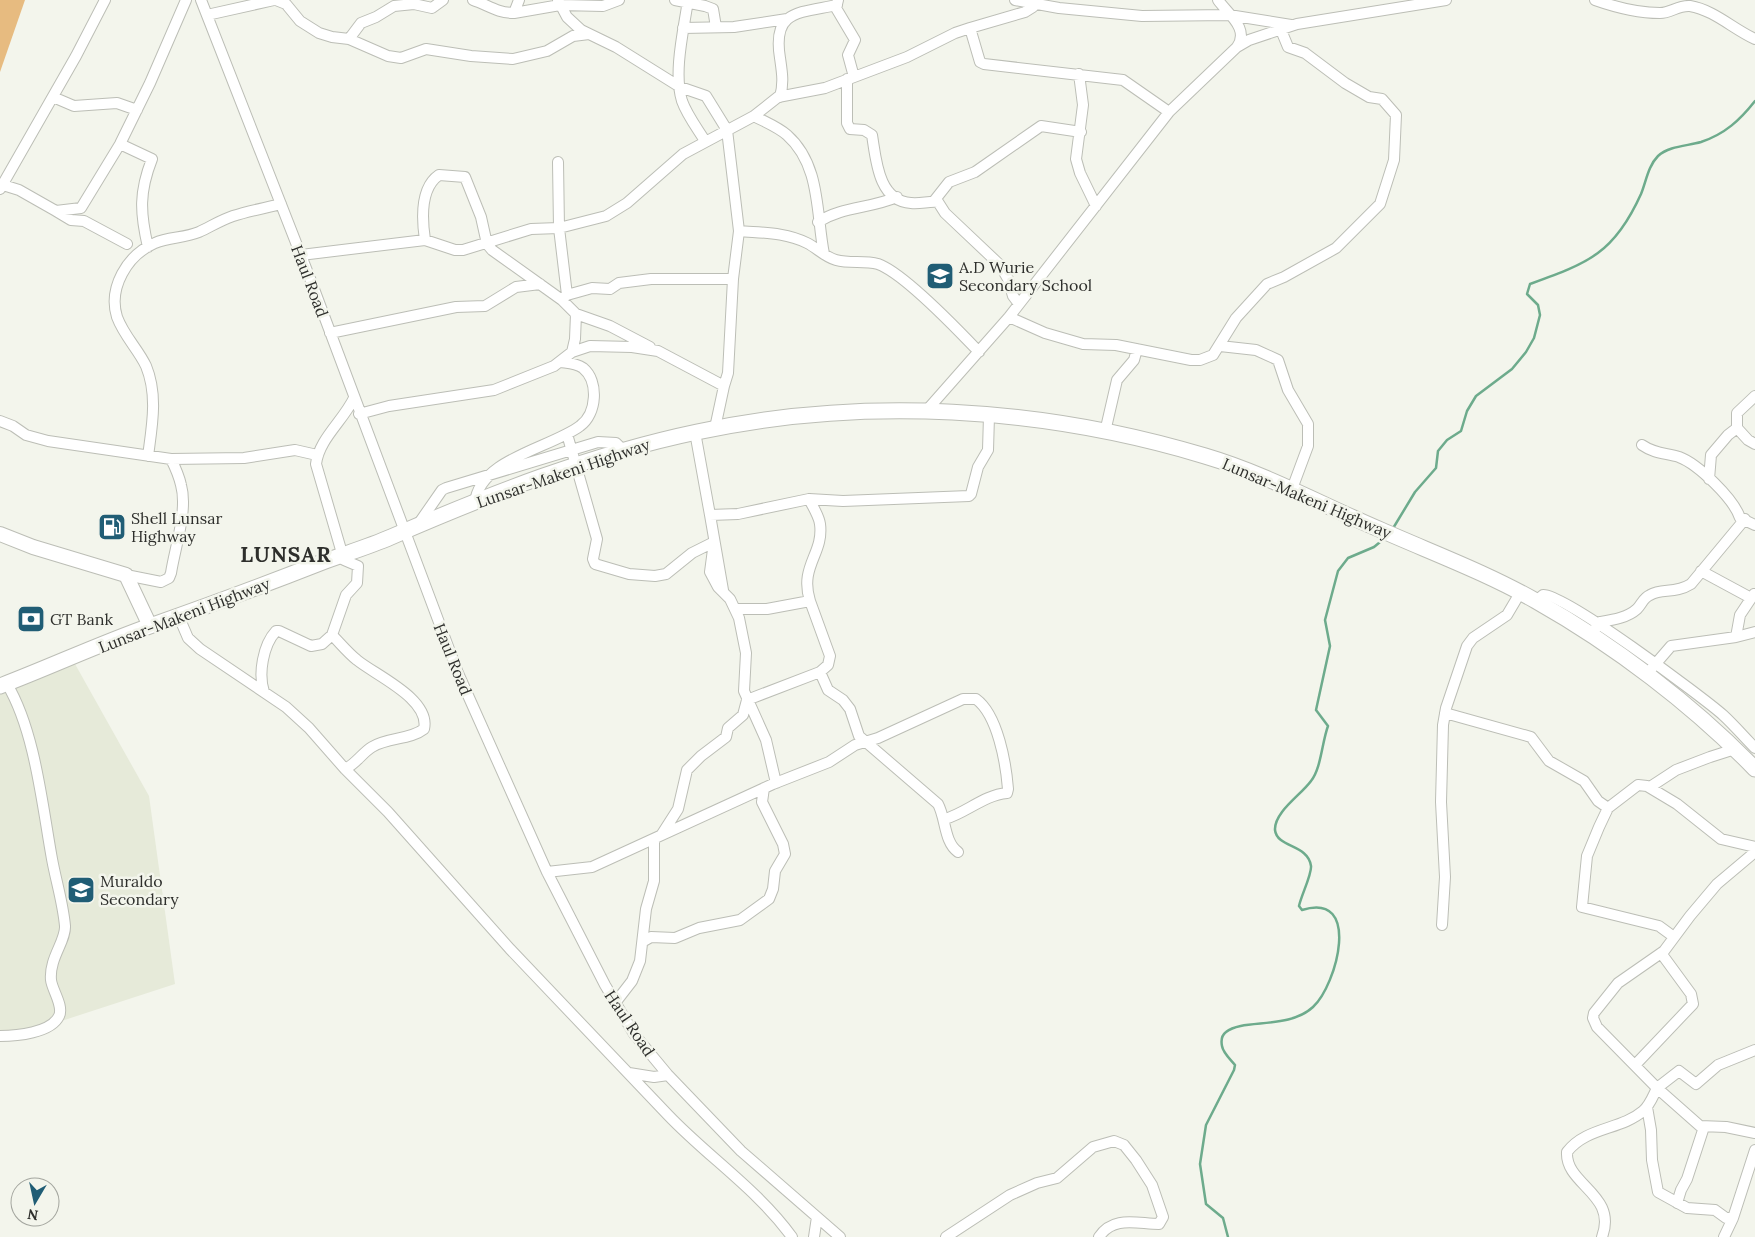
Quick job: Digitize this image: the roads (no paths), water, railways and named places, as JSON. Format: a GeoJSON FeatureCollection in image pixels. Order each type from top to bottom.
{"type":"FeatureCollection","features":[{"type":"Feature","properties":{"kind":"main road","name":"Lunsar-Makeni Highway"},"geometry":{"type":"LineString","coordinates":[[3,685],[150,626],[179,617],[575,466],[623,450],[715,428],[833,413],[927,410],[1044,421],[1105,432],[1206,456],[1292,489],[1520,593],[1594,630],[1651,669],[1679,700],[1755,769]]}},
{"type":"Feature","properties":{"kind":"street"},"geometry":{"type":"LineString","coordinates":[[105,0],[53,97],[1,187],[19,190],[71,220],[84,221],[127,244]]}},
{"type":"Feature","properties":{"kind":"street"},"geometry":{"type":"LineString","coordinates":[[56,211],[81,208],[120,144],[186,0]]}},
{"type":"Feature","properties":{"kind":"street","name":"Haul Road"},"geometry":{"type":"LineString","coordinates":[[201,0],[301,255],[359,414],[458,673],[547,872],[615,1003],[634,1034],[668,1076],[741,1151],[840,1237]]}},
{"type":"Feature","properties":{"kind":"street"},"geometry":{"type":"LineString","coordinates":[[208,15],[272,0],[286,4],[300,21],[319,33],[349,39],[388,56],[401,58],[426,49],[491,59],[513,59],[547,51],[573,36],[588,34]]}},
{"type":"Feature","properties":{"kind":"street"},"geometry":{"type":"LineString","coordinates":[[349,39],[361,22],[376,17],[394,6],[414,4],[432,8],[443,0]]}},
{"type":"Feature","properties":{"kind":"street"},"geometry":{"type":"LineString","coordinates":[[473,0],[485,4],[491,9],[514,12],[559,2],[591,8],[604,6],[619,0]]}},
{"type":"Feature","properties":{"kind":"street"},"geometry":{"type":"LineString","coordinates":[[514,12],[519,0]]}},
{"type":"Feature","properties":{"kind":"street"},"geometry":{"type":"LineString","coordinates":[[675,0],[688,1],[712,9],[716,27]]}},
{"type":"Feature","properties":{"kind":"street"},"geometry":{"type":"LineString","coordinates":[[1015,0],[1142,16],[1229,15],[1291,25]]}},
{"type":"Feature","properties":{"kind":"street"},"geometry":{"type":"LineString","coordinates":[[927,410],[1009,317],[1169,112],[1241,42],[1241,32],[1218,0]]}},
{"type":"Feature","properties":{"kind":"street"},"geometry":{"type":"LineString","coordinates":[[1237,47],[1249,40],[1291,25],[1343,15],[1446,0]]}},
{"type":"Feature","properties":{"kind":"street"},"geometry":{"type":"LineString","coordinates":[[1595,0],[1649,12],[1669,12],[1677,7],[1688,6],[1700,9],[1755,39]]}},
{"type":"Feature","properties":{"kind":"street"},"geometry":{"type":"LineString","coordinates":[[688,1],[683,28],[680,88],[686,110],[705,141]]}},
{"type":"Feature","properties":{"kind":"street"},"geometry":{"type":"LineString","coordinates":[[559,2],[567,17],[588,34],[616,47],[680,88],[706,96],[727,130],[739,230],[733,279],[728,373],[715,428]]}},
{"type":"Feature","properties":{"kind":"street"},"geometry":{"type":"LineString","coordinates":[[301,255],[425,240],[455,250],[487,244],[531,229],[559,228],[606,216],[627,203],[683,154],[754,116],[780,97],[825,88],[907,57],[955,33],[1025,12],[1033,7],[1034,2]]}},
{"type":"Feature","properties":{"kind":"street"},"geometry":{"type":"LineString","coordinates":[[683,28],[734,27],[788,19],[803,12],[837,3],[841,19],[855,40],[848,55],[850,78],[847,124],[850,129],[864,130],[872,135],[877,170],[883,183],[897,197],[912,203],[938,202],[945,213],[1000,265],[1008,279],[1013,296],[1019,304]]}},
{"type":"Feature","properties":{"kind":"street"},"geometry":{"type":"LineString","coordinates":[[780,97],[783,77],[777,35],[780,27],[788,19]]}},
{"type":"Feature","properties":{"kind":"street"},"geometry":{"type":"LineString","coordinates":[[970,28],[980,62],[984,64],[1123,80],[1169,112]]}},
{"type":"Feature","properties":{"kind":"street"},"geometry":{"type":"LineString","coordinates":[[1009,317],[1044,333],[1083,344],[1116,345],[1200,360],[1213,355],[1236,318],[1267,284],[1284,278],[1336,248],[1365,220],[1380,204],[1394,160],[1396,115],[1382,99],[1369,97],[1345,83],[1300,50],[1288,47],[1281,30]]}},
{"type":"Feature","properties":{"kind":"street"},"geometry":{"type":"LineString","coordinates":[[1079,74],[1083,105],[1076,159],[1096,206]]}},
{"type":"Feature","properties":{"kind":"street"},"geometry":{"type":"LineString","coordinates":[[53,97],[74,106],[117,103],[137,110]]}},
{"type":"Feature","properties":{"kind":"street"},"geometry":{"type":"LineString","coordinates":[[754,116],[783,132],[809,168],[815,185],[818,222],[824,254]]}},
{"type":"Feature","properties":{"kind":"street"},"geometry":{"type":"LineString","coordinates":[[934,201],[949,182],[975,172],[1041,126],[1080,132]]}},
{"type":"Feature","properties":{"kind":"street"},"geometry":{"type":"LineString","coordinates":[[120,144],[152,159],[141,193],[142,224],[148,247]]}},
{"type":"Feature","properties":{"kind":"street"},"geometry":{"type":"LineString","coordinates":[[558,162],[559,228],[564,297]]}},
{"type":"Feature","properties":{"kind":"street"},"geometry":{"type":"LineString","coordinates":[[425,240],[423,226],[426,194],[433,179],[439,175],[446,174],[465,178],[481,217],[487,244],[498,255],[540,284],[564,297],[576,314],[610,326],[724,386]]}},
{"type":"Feature","properties":{"kind":"street"},"geometry":{"type":"LineString","coordinates":[[818,222],[836,212],[869,207],[897,197]]}},
{"type":"Feature","properties":{"kind":"street"},"geometry":{"type":"LineString","coordinates":[[148,456],[154,396],[146,365],[122,332],[114,297],[117,284],[128,264],[155,243],[199,232],[235,215],[281,204]]}},
{"type":"Feature","properties":{"kind":"street"},"geometry":{"type":"LineString","coordinates":[[739,230],[786,235],[807,243],[835,260],[867,261],[888,269],[953,324],[978,352]]}},
{"type":"Feature","properties":{"kind":"street"},"geometry":{"type":"LineString","coordinates":[[564,297],[592,288],[610,289],[619,283],[651,279],[733,279]]}},
{"type":"Feature","properties":{"kind":"street"},"geometry":{"type":"LineString","coordinates":[[330,333],[456,307],[484,306],[516,287],[540,284]]}},
{"type":"Feature","properties":{"kind":"street"},"geometry":{"type":"LineString","coordinates":[[572,352],[575,339],[576,314]]}},
{"type":"Feature","properties":{"kind":"street"},"geometry":{"type":"LineString","coordinates":[[359,414],[418,401],[477,394],[494,390],[560,362],[572,352],[582,347],[609,346],[658,351]]}},
{"type":"Feature","properties":{"kind":"street"},"geometry":{"type":"LineString","coordinates":[[1220,346],[1256,350],[1278,360],[1288,390],[1308,424],[1308,446],[1292,489]]}},
{"type":"Feature","properties":{"kind":"street"},"geometry":{"type":"LineString","coordinates":[[1105,432],[1117,380],[1134,360],[1137,349]]}},
{"type":"Feature","properties":{"kind":"street"},"geometry":{"type":"LineString","coordinates":[[476,503],[476,495],[494,472],[512,459],[581,426],[588,418],[593,406],[589,376],[584,368],[578,364],[560,362]]}},
{"type":"Feature","properties":{"kind":"street"},"geometry":{"type":"LineString","coordinates":[[1755,396],[1737,413],[1737,428],[1748,440],[1755,444]]}},
{"type":"Feature","properties":{"kind":"street"},"geometry":{"type":"LineString","coordinates":[[264,692],[262,670],[266,644],[276,631],[284,632],[311,646],[322,644],[332,635],[346,595],[354,588],[359,576],[358,566],[345,561],[342,555],[317,473],[317,455],[348,411],[354,398]]}},
{"type":"Feature","properties":{"kind":"street"},"geometry":{"type":"LineString","coordinates":[[710,515],[738,514],[809,499],[843,501],[969,496],[978,467],[988,450],[990,416]]}},
{"type":"Feature","properties":{"kind":"street"},"geometry":{"type":"LineString","coordinates":[[0,421],[13,426],[26,435],[48,441],[172,459],[244,458],[295,450],[317,455]]}},
{"type":"Feature","properties":{"kind":"street"},"geometry":{"type":"LineString","coordinates":[[1709,480],[1711,455],[1728,435],[1737,428]]}},
{"type":"Feature","properties":{"kind":"street"},"geometry":{"type":"LineString","coordinates":[[695,432],[714,542],[710,572],[712,579],[736,609],[744,633],[746,653],[743,686],[747,700],[766,740],[776,783]]}},
{"type":"Feature","properties":{"kind":"street"},"geometry":{"type":"LineString","coordinates":[[567,434],[597,539],[593,559],[595,564],[630,574],[655,576],[666,574],[692,554],[714,542]]}},
{"type":"Feature","properties":{"kind":"street"},"geometry":{"type":"LineString","coordinates":[[404,531],[442,490],[494,472],[598,442],[609,441],[616,443],[623,450]]}},
{"type":"Feature","properties":{"kind":"street"},"geometry":{"type":"LineString","coordinates":[[1642,445],[1660,454],[1681,458],[1709,480],[1736,506],[1740,518],[1755,525]]}},
{"type":"Feature","properties":{"kind":"street"},"geometry":{"type":"LineString","coordinates":[[0,534],[33,547],[126,575],[162,582],[169,578],[171,573],[182,504],[181,486],[172,459]]}},
{"type":"Feature","properties":{"kind":"street"},"geometry":{"type":"LineString","coordinates":[[747,700],[820,672],[828,665],[830,656],[810,601],[806,577],[820,536],[820,525],[809,499]]}},
{"type":"Feature","properties":{"kind":"street"},"geometry":{"type":"LineString","coordinates":[[1594,630],[1600,622],[1614,620],[1637,609],[1644,599],[1652,593],[1682,590],[1691,584],[1745,519]]}},
{"type":"Feature","properties":{"kind":"street"},"geometry":{"type":"LineString","coordinates":[[1701,572],[1753,596],[1740,615],[1736,628],[1736,637]]}},
{"type":"Feature","properties":{"kind":"street"},"geometry":{"type":"LineString","coordinates":[[126,575],[150,626]]}},
{"type":"Feature","properties":{"kind":"street"},"geometry":{"type":"LineString","coordinates":[[1442,924],[1445,877],[1441,802],[1445,713],[1467,646],[1473,638],[1507,615],[1520,593]]}},
{"type":"Feature","properties":{"kind":"street"},"geometry":{"type":"LineString","coordinates":[[736,609],[767,609],[810,601]]}},
{"type":"Feature","properties":{"kind":"street"},"geometry":{"type":"LineString","coordinates":[[179,617],[188,638],[200,649],[286,707],[309,728],[345,769],[388,812],[510,949],[688,1137],[759,1197],[792,1237]]}},
{"type":"Feature","properties":{"kind":"street"},"geometry":{"type":"LineString","coordinates":[[1755,632],[1736,637],[1671,646],[1651,669],[1724,716],[1755,748]]}},
{"type":"Feature","properties":{"kind":"street"},"geometry":{"type":"LineString","coordinates":[[332,635],[355,658],[406,692],[418,707],[425,724],[424,728],[417,733],[371,747],[352,766],[345,769]]}},
{"type":"Feature","properties":{"kind":"street"},"geometry":{"type":"LineString","coordinates":[[239,676],[255,674],[262,670]]}},
{"type":"Feature","properties":{"kind":"street"},"geometry":{"type":"LineString","coordinates":[[820,672],[828,690],[843,700],[850,709],[855,722],[856,732],[882,757],[897,766],[918,789],[938,804],[945,820],[950,844],[958,852]]}},
{"type":"Feature","properties":{"kind":"street"},"geometry":{"type":"LineString","coordinates":[[0,1036],[34,1033],[52,1024],[59,1016],[60,1009],[51,980],[51,966],[65,927],[28,737],[19,704],[3,685]]}},
{"type":"Feature","properties":{"kind":"street"},"geometry":{"type":"LineString","coordinates":[[547,872],[592,867],[623,851],[764,788],[829,762],[855,745],[866,742],[963,699],[976,699],[981,702],[995,729],[1004,759],[1008,789],[1006,793],[996,794],[945,820]]}},
{"type":"Feature","properties":{"kind":"street"},"geometry":{"type":"LineString","coordinates":[[615,1003],[632,980],[640,961],[644,941],[646,909],[654,881],[658,837],[678,809],[687,770],[701,756],[726,737],[728,728],[743,715],[747,700]]}},
{"type":"Feature","properties":{"kind":"street"},"geometry":{"type":"LineString","coordinates":[[1445,713],[1531,737],[1549,761],[1584,781],[1598,801],[1608,808]]}},
{"type":"Feature","properties":{"kind":"street"},"geometry":{"type":"LineString","coordinates":[[1650,788],[1676,770],[1735,749]]}},
{"type":"Feature","properties":{"kind":"street"},"geometry":{"type":"LineString","coordinates":[[1674,937],[1659,926],[1582,907],[1589,850],[1608,808],[1638,785],[1650,788],[1677,804],[1715,836],[1755,847]]}},
{"type":"Feature","properties":{"kind":"street"},"geometry":{"type":"LineString","coordinates":[[644,941],[652,937],[675,938],[709,926],[740,920],[769,899],[773,889],[775,872],[785,854],[783,844],[762,802],[764,788]]}},
{"type":"Feature","properties":{"kind":"street"},"geometry":{"type":"LineString","coordinates":[[1755,852],[1717,884],[1661,953],[1618,983],[1594,1013],[1593,1018],[1597,1028],[1687,1115],[1704,1127],[1726,1127],[1755,1133]]}},
{"type":"Feature","properties":{"kind":"street"},"geometry":{"type":"LineString","coordinates":[[1636,1064],[1693,1004],[1691,994],[1661,953]]}},
{"type":"Feature","properties":{"kind":"street"},"geometry":{"type":"LineString","coordinates":[[1602,1237],[1605,1225],[1600,1202],[1574,1171],[1568,1160],[1567,1152],[1597,1130],[1634,1117],[1647,1107],[1657,1088],[1679,1071],[1696,1084],[1718,1065],[1755,1050]]}},
{"type":"Feature","properties":{"kind":"street"},"geometry":{"type":"LineString","coordinates":[[628,1072],[654,1077],[668,1076]]}},
{"type":"Feature","properties":{"kind":"street"},"geometry":{"type":"LineString","coordinates":[[1647,1107],[1658,1192],[1687,1208],[1715,1210],[1723,1216],[1733,1218]]}},
{"type":"Feature","properties":{"kind":"street"},"geometry":{"type":"LineString","coordinates":[[1677,1203],[1680,1190],[1687,1179],[1704,1127]]}},
{"type":"Feature","properties":{"kind":"street"},"geometry":{"type":"LineString","coordinates":[[946,1237],[1010,1195],[1037,1183],[1057,1178],[1093,1147],[1114,1141],[1124,1145],[1136,1160],[1152,1185],[1163,1217],[1159,1224],[1116,1223],[1098,1237]]}},
{"type":"Feature","properties":{"kind":"street"},"geometry":{"type":"LineString","coordinates":[[1724,1237],[1733,1218],[1755,1150]]}},
{"type":"Feature","properties":{"kind":"street"},"geometry":{"type":"LineString","coordinates":[[814,1237],[817,1217]]}},
{"type":"Feature","properties":{"kind":"waterway"},"geometry":{"type":"LineString","coordinates":[[1392,530],[1415,492],[1436,468],[1438,451],[1447,440],[1461,431],[1467,411],[1476,396],[1512,369],[1526,352],[1534,338],[1540,315],[1538,305],[1527,294],[1530,284],[1568,270],[1597,254],[1609,243],[1631,214],[1650,169],[1658,156],[1673,148],[1701,142],[1725,131],[1755,101]]}},
{"type":"Feature","properties":{"kind":"waterway"},"geometry":{"type":"LineString","coordinates":[[1228,1237],[1223,1218],[1206,1204],[1200,1164],[1206,1125],[1235,1065],[1223,1049],[1222,1038],[1226,1032],[1243,1025],[1291,1019],[1303,1014],[1313,1007],[1322,996],[1336,962],[1339,943],[1338,927],[1332,914],[1321,908],[1302,910],[1299,906],[1311,870],[1309,859],[1299,850],[1281,840],[1275,830],[1276,823],[1283,810],[1311,781],[1319,763],[1328,726],[1316,710],[1330,646],[1325,620],[1338,571],[1348,558],[1374,547],[1385,538]]}},
{"type":"Feature","properties":{"kind":"place","name":"A.D Wurie Secondary School"},"geometry":{"type":"Point","coordinates":[940,276]}},
{"type":"Feature","properties":{"kind":"place","name":"Shell Lunsar Highway"},"geometry":{"type":"Point","coordinates":[112,527]}},
{"type":"Feature","properties":{"kind":"place","name":"GT Bank"},"geometry":{"type":"Point","coordinates":[31,619]}},
{"type":"Feature","properties":{"kind":"place","name":"Muraldo Secondary"},"geometry":{"type":"Point","coordinates":[81,890]}},
{"type":"Feature","properties":{"kind":"district","name":"LUNSAR"},"geometry":{"type":"Point","coordinates":[286,554]}}]}
